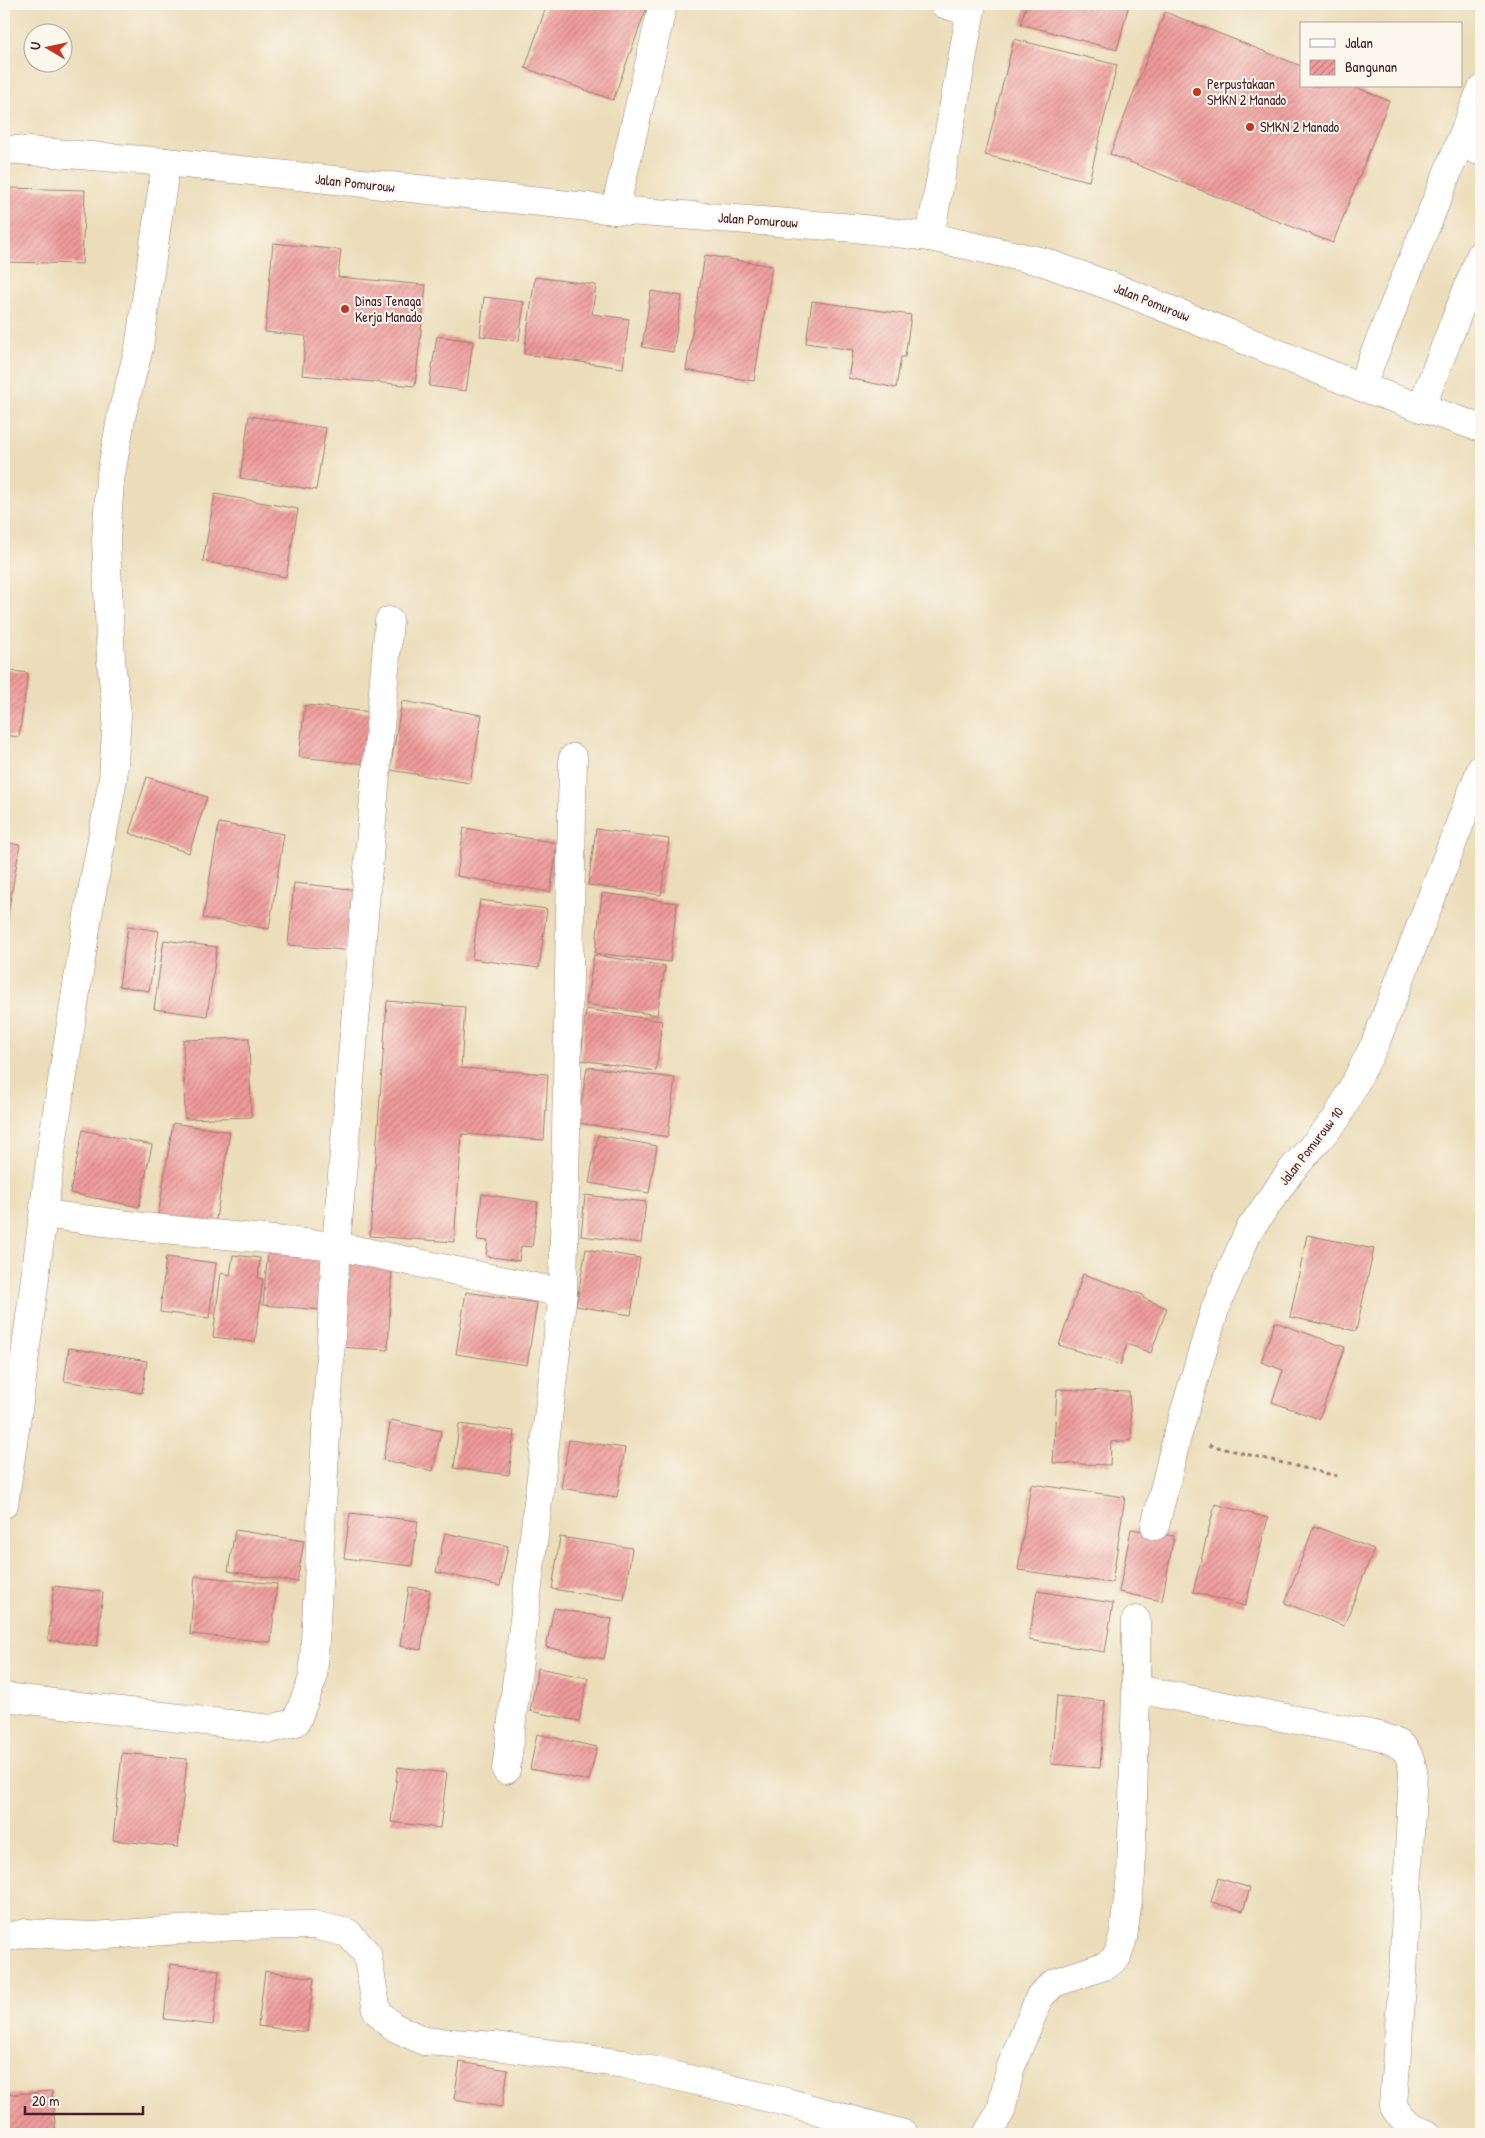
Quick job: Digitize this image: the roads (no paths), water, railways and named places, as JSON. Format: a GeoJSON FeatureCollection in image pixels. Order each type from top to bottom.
{"type":"FeatureCollection","features":[{"type":"Feature","properties":{"kind":"street"},"geometry":{"type":"LineString","coordinates":[[615,210],[662,4]]}},
{"type":"Feature","properties":{"kind":"street"},"geometry":{"type":"LineString","coordinates":[[930,237],[970,8],[944,4]]}},
{"type":"Feature","properties":{"kind":"street"},"geometry":{"type":"LineString","coordinates":[[1361,387],[1471,148],[1481,90]]}},
{"type":"Feature","properties":{"kind":"street","name":"Jalan Pomurouw"},"geometry":{"type":"LineString","coordinates":[[4,150],[166,162],[615,210],[855,228],[930,237],[1044,262],[1116,288],[1361,387],[1481,428]]}},
{"type":"Feature","properties":{"kind":"street"},"geometry":{"type":"LineString","coordinates":[[4,1504],[53,1138],[79,972],[113,779],[117,716],[111,661],[106,541],[110,480],[122,413],[139,348],[166,162]]}},
{"type":"Feature","properties":{"kind":"street"},"geometry":{"type":"LineString","coordinates":[[1421,408],[1481,254]]}},
{"type":"Feature","properties":{"kind":"street"},"geometry":{"type":"LineString","coordinates":[[4,1697],[271,1729],[296,1722],[313,1678],[336,1246],[389,621]]}},
{"type":"Feature","properties":{"kind":"street"},"geometry":{"type":"LineString","coordinates":[[506,1770],[563,1293],[573,758]]}},
{"type":"Feature","properties":{"kind":"street","name":"Jalan Pomurouw 10"},"geometry":{"type":"LineString","coordinates":[[1155,1526],[1177,1437],[1216,1306],[1250,1230],[1291,1171],[1337,1118],[1375,1044],[1481,769]]}},
{"type":"Feature","properties":{"kind":"street"},"geometry":{"type":"LineString","coordinates":[[44,1214],[143,1227],[336,1246],[563,1293]]}},
{"type":"Feature","properties":{"kind":"street"},"geometry":{"type":"LineString","coordinates":[[987,2134],[1002,2111],[1010,2069],[1040,1996],[1054,1983],[1107,1964],[1116,1957],[1123,1938],[1131,1876],[1136,1620]]}},
{"type":"Feature","properties":{"kind":"street"},"geometry":{"type":"LineString","coordinates":[[1136,1689],[1380,1736],[1401,1744],[1410,1755],[1413,1772],[1408,1875],[1393,2105],[1400,2118],[1410,2128],[1427,2134]]}},
{"type":"Feature","properties":{"kind":"street"},"geometry":{"type":"LineString","coordinates":[[4,1938],[26,1933],[93,1936],[238,1926],[314,1925],[348,1933],[367,1954],[378,2011],[392,2026],[424,2040],[496,2046],[624,2064],[786,2102],[904,2134]]}},
{"type":"Feature","properties":{"kind":"place","name":"Perpustakaan SMKN 2 Manado"},"geometry":{"type":"Point","coordinates":[1197,92]}},
{"type":"Feature","properties":{"kind":"place","name":"SMKN 2 Manado"},"geometry":{"type":"Point","coordinates":[1250,127]}},
{"type":"Feature","properties":{"kind":"place","name":"Dinas Tenaga Kerja Manado"},"geometry":{"type":"Point","coordinates":[345,309]}}]}
